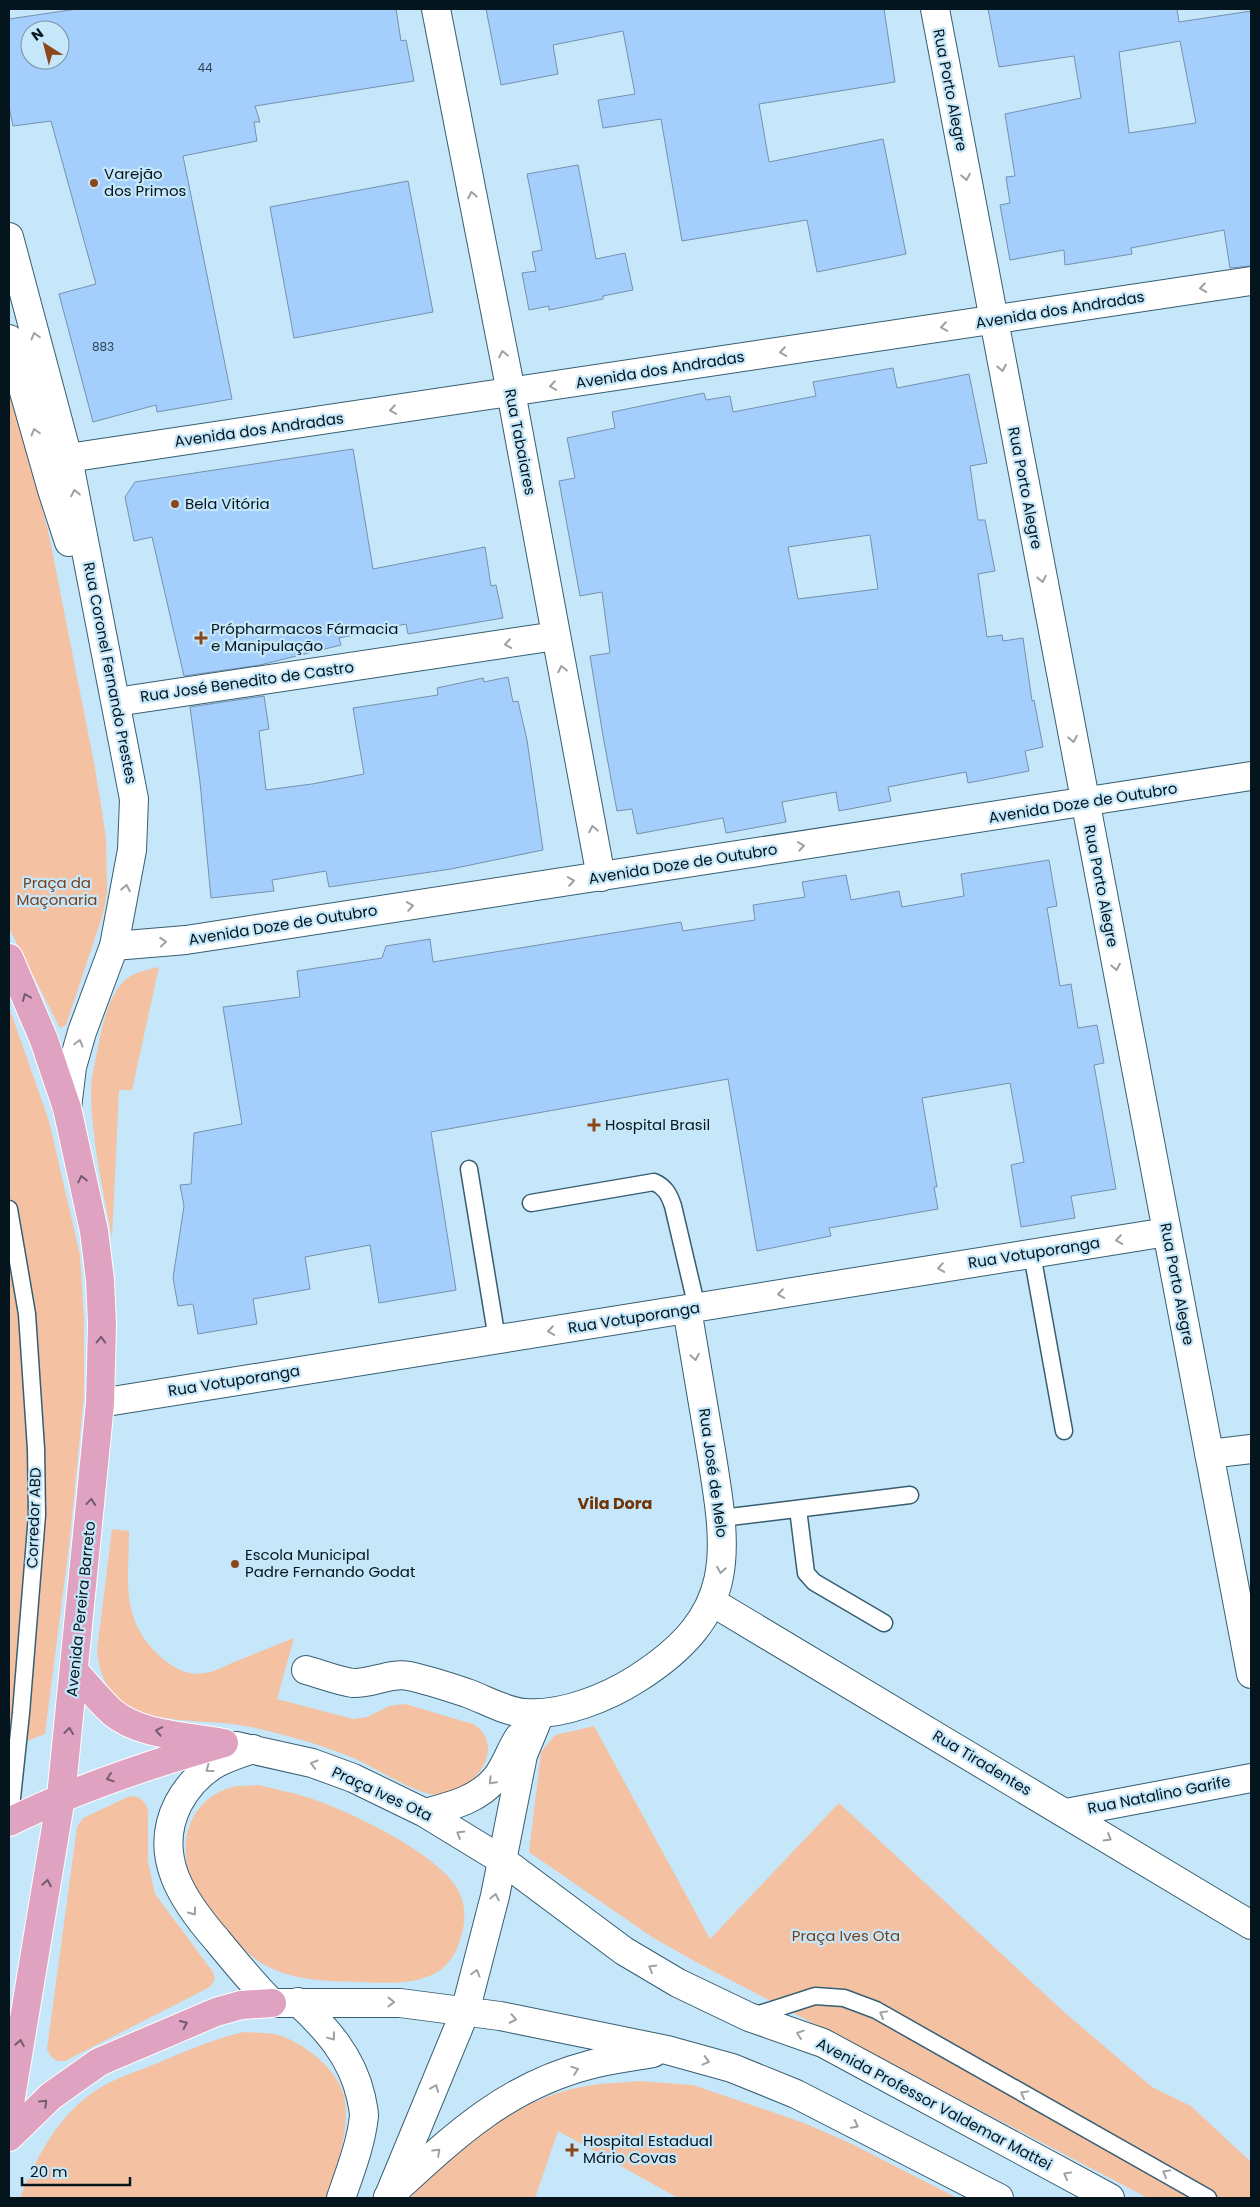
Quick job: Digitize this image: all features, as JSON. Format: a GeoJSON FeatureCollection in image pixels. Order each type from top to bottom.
{"type":"FeatureCollection","features":[{"type":"Feature","properties":{"kind":"main road","name":"Avenida Pereira Barreto"},"geometry":{"type":"LineString","coordinates":[[9,958],[44,1040],[67,1108],[94,1231],[100,1280],[100,1403],[75,1672],[61,1797],[9,2109]]}},
{"type":"Feature","properties":{"kind":"main road"},"geometry":{"type":"LineString","coordinates":[[75,1672],[112,1712],[126,1721],[145,1728],[224,1743]]}},
{"type":"Feature","properties":{"kind":"main road"},"geometry":{"type":"LineString","coordinates":[[9,1822],[61,1797],[166,1759],[224,1743]]}},
{"type":"Feature","properties":{"kind":"main road"},"geometry":{"type":"LineString","coordinates":[[9,2137],[51,2096],[99,2062],[216,2012],[241,2005],[285,2003]]}},
{"type":"Feature","properties":{"kind":"street","name":"Rua Tabaiares"},"geometry":{"type":"LineString","coordinates":[[436,9],[511,392],[601,877]]}},
{"type":"Feature","properties":{"kind":"street","name":"Rua Porto Alegre"},"geometry":{"type":"LineString","coordinates":[[935,9],[992,320],[1251,1674]]}},
{"type":"Feature","properties":{"kind":"street","name":"Rua Coronel Fernando Prestes"},"geometry":{"type":"LineString","coordinates":[[9,237],[68,458],[134,799],[135,822],[127,882],[114,946],[82,1032],[72,1067],[67,1108]]}},
{"type":"Feature","properties":{"kind":"street","name":"Avenida dos Andradas"},"geometry":{"type":"LineString","coordinates":[[68,458],[1251,281]]}},
{"type":"Feature","properties":{"kind":"street"},"geometry":{"type":"LineString","coordinates":[[9,339],[52,490],[71,547],[93,593]]}},
{"type":"Feature","properties":{"kind":"street","name":"Rua José Benedito de Castro"},"geometry":{"type":"LineString","coordinates":[[116,702],[556,636]]}},
{"type":"Feature","properties":{"kind":"street","name":"Avenida Doze de Outubro"},"geometry":{"type":"LineString","coordinates":[[114,946],[186,940],[1251,776]]}},
{"type":"Feature","properties":{"kind":"street","name":"Rua Votuporanga"},"geometry":{"type":"LineString","coordinates":[[100,1403],[1167,1232]]}},
{"type":"Feature","properties":{"kind":"street","name":"Rua José de Melo"},"geometry":{"type":"LineString","coordinates":[[306,1670],[354,1683],[407,1676],[467,1693],[506,1709],[540,1714],[593,1700],[614,1691],[652,1669],[686,1640],[701,1622],[712,1602],[719,1584],[723,1558],[722,1518],[692,1308]]}},
{"type":"Feature","properties":{"kind":"street"},"geometry":{"type":"LineString","coordinates":[[1209,1454],[1251,1449]]}},
{"type":"Feature","properties":{"kind":"street","name":"Rua Tiradentes"},"geometry":{"type":"LineString","coordinates":[[712,1602],[1251,1925]]}},
{"type":"Feature","properties":{"kind":"street"},"geometry":{"type":"LineString","coordinates":[[425,1813],[466,1800],[486,1787],[497,1777],[514,1744],[540,1714]]}},
{"type":"Feature","properties":{"kind":"street"},"geometry":{"type":"LineString","coordinates":[[388,2198],[465,2012],[486,1934],[523,1755],[540,1714]]}},
{"type":"Feature","properties":{"kind":"street","name":"Praça Ives Ota"},"geometry":{"type":"LineString","coordinates":[[224,1743],[312,1763],[353,1778],[425,1813],[502,1860]]}},
{"type":"Feature","properties":{"kind":"street"},"geometry":{"type":"LineString","coordinates":[[253,1749],[216,1764],[197,1777],[183,1794],[171,1818],[168,1831],[172,1866],[178,1887],[190,1908],[241,1972],[285,2003],[323,2026],[337,2044],[357,2079],[364,2114],[357,2150],[341,2198]]}},
{"type":"Feature","properties":{"kind":"street","name":"Rua Natalino Garife"},"geometry":{"type":"LineString","coordinates":[[1066,1813],[1251,1778]]}},
{"type":"Feature","properties":{"kind":"street","name":"Avenida Professor Valdemar Mattei"},"geometry":{"type":"LineString","coordinates":[[502,1860],[624,1952],[678,1983],[749,2017],[824,2042],[1110,2198]]}},
{"type":"Feature","properties":{"kind":"street"},"geometry":{"type":"LineString","coordinates":[[285,2003],[400,2002],[500,2016],[667,2050],[732,2068],[796,2094],[999,2198]]}},
{"type":"Feature","properties":{"kind":"street"},"geometry":{"type":"LineString","coordinates":[[388,2198],[456,2134],[483,2114],[514,2095],[557,2076],[590,2065],[667,2050]]}},
{"type":"Feature","properties":{"kind":"lane"},"geometry":{"type":"LineString","coordinates":[[468,1169],[497,1339]]}},
{"type":"Feature","properties":{"kind":"lane"},"geometry":{"type":"LineString","coordinates":[[531,1203],[654,1182],[661,1186],[669,1195],[673,1206],[692,1308]]}},
{"type":"Feature","properties":{"kind":"lane","name":"Corredor ABD"},"geometry":{"type":"LineString","coordinates":[[9,1210],[28,1323],[36,1449],[37,1515],[22,1713],[9,1826]]}},
{"type":"Feature","properties":{"kind":"lane"},"geometry":{"type":"LineString","coordinates":[[1032,1254],[1064,1431]]}},
{"type":"Feature","properties":{"kind":"lane"},"geometry":{"type":"LineString","coordinates":[[722,1518],[910,1495]]}},
{"type":"Feature","properties":{"kind":"lane"},"geometry":{"type":"LineString","coordinates":[[798,1509],[806,1573],[814,1582],[884,1623]]}},
{"type":"Feature","properties":{"kind":"lane"},"geometry":{"type":"LineString","coordinates":[[749,2017],[815,1996],[844,1998],[884,2015],[1208,2198]]}},
{"type":"Feature","properties":{"kind":"green space","name":"Praça da Maçonaria"},"geometry":{"type":"Polygon","coordinates":[[[9,378],[49,535],[95,768],[106,837],[107,892],[103,914],[66,1025],[60,1028],[9,928],[9,378]]]}},
{"type":"Feature","properties":{"kind":"green space"},"geometry":{"type":"Polygon","coordinates":[[[159,967],[132,1090],[119,1090],[112,1238],[93,1130],[91,1087],[93,1072],[103,1023],[115,993],[124,981],[132,975],[159,967]]]}},
{"type":"Feature","properties":{"kind":"green space"},"geometry":{"type":"Polygon","coordinates":[[[9,1007],[49,1121],[80,1255],[84,1320],[84,1396],[69,1546],[45,1734],[9,1748],[9,1007]]]}},
{"type":"Feature","properties":{"kind":"green space"},"geometry":{"type":"Polygon","coordinates":[[[112,1529],[129,1531],[128,1584],[133,1616],[139,1630],[149,1645],[172,1666],[188,1673],[199,1674],[208,1672],[294,1638],[277,1699],[353,1719],[367,1717],[389,1706],[405,1704],[473,1724],[483,1733],[488,1744],[483,1766],[476,1777],[454,1792],[442,1795],[422,1792],[356,1759],[309,1742],[242,1725],[166,1718],[140,1711],[121,1701],[105,1682],[97,1650],[112,1529]]]}},
{"type":"Feature","properties":{"kind":"green space","name":"Praça Ives Ota"},"geometry":{"type":"Polygon","coordinates":[[[594,1726],[710,1939],[839,1803],[1064,2012],[1152,2087],[1191,2106],[1251,2162],[1251,2198],[1148,2198],[696,1962],[652,1937],[529,1852],[541,1752],[555,1735],[594,1726]]]}},
{"type":"Feature","properties":{"kind":"green space"},"geometry":{"type":"Polygon","coordinates":[[[258,1785],[306,1797],[343,1811],[387,1832],[427,1858],[443,1872],[455,1885],[464,1907],[463,1931],[451,1960],[429,1976],[416,1980],[387,1983],[347,1982],[310,1979],[286,1974],[263,1964],[248,1953],[207,1908],[197,1892],[190,1877],[186,1861],[186,1845],[188,1830],[194,1816],[203,1804],[216,1794],[232,1787],[258,1785]]]}},
{"type":"Feature","properties":{"kind":"green space"},"geometry":{"type":"Polygon","coordinates":[[[130,1796],[142,1800],[148,1810],[148,1862],[155,1894],[213,1972],[215,1979],[210,1987],[65,2061],[59,2061],[52,2057],[47,2049],[77,1827],[83,1818],[130,1796]]]}},
{"type":"Feature","properties":{"kind":"green space"},"geometry":{"type":"Polygon","coordinates":[[[244,2032],[273,2034],[292,2040],[320,2060],[335,2077],[340,2086],[344,2096],[346,2122],[342,2148],[327,2198],[20,2198],[34,2165],[53,2134],[76,2106],[90,2095],[124,2076],[221,2038],[244,2032]]]}},
{"type":"Feature","properties":{"kind":"green space"},"geometry":{"type":"Polygon","coordinates":[[[638,2081],[693,2085],[804,2123],[852,2144],[957,2198],[678,2198],[558,2131],[535,2198],[410,2198],[427,2179],[466,2144],[487,2128],[532,2103],[581,2087],[638,2081]]]}},
{"type":"Feature","properties":{"kind":"building"},"geometry":{"type":"Polygon","coordinates":[[[77,9],[396,9],[401,41],[406,40],[414,81],[255,106],[260,122],[254,122],[257,141],[183,156],[232,399],[157,412],[156,405],[93,422],[59,294],[96,284],[51,121],[13,126],[9,107],[9,19],[77,9]]]}},
{"type":"Feature","properties":{"kind":"building"},"geometry":{"type":"Polygon","coordinates":[[[486,9],[884,9],[895,82],[759,104],[769,162],[883,139],[906,254],[817,272],[807,220],[682,241],[661,119],[603,128],[598,100],[635,94],[623,31],[553,45],[558,74],[501,85],[486,9]]]}},
{"type":"Feature","properties":{"kind":"building"},"geometry":{"type":"Polygon","coordinates":[[[988,9],[1177,9],[1179,22],[1251,11],[1251,266],[1230,268],[1224,230],[1131,248],[1132,254],[1065,265],[1064,250],[1010,260],[1000,205],[1010,203],[1006,177],[1015,176],[1005,114],[1081,98],[1074,56],[999,67],[988,9]],[[1180,41],[1119,52],[1129,133],[1196,123],[1180,41]]]}},
{"type":"Feature","properties":{"kind":"building"},"geometry":{"type":"Polygon","coordinates":[[[578,165],[596,259],[625,253],[633,290],[603,296],[603,299],[549,310],[549,306],[529,310],[522,273],[536,271],[532,252],[542,250],[527,174],[578,165]]]}},
{"type":"Feature","properties":{"kind":"building"},"geometry":{"type":"Polygon","coordinates":[[[408,181],[433,312],[294,338],[270,207],[408,181]]]}},
{"type":"Feature","properties":{"kind":"building"},"geometry":{"type":"Polygon","coordinates":[[[893,368],[897,388],[969,374],[987,463],[970,466],[978,520],[985,520],[995,571],[978,574],[987,637],[1002,635],[1003,641],[1023,638],[1032,701],[1034,700],[1043,747],[1025,751],[1029,771],[968,783],[966,772],[888,787],[891,801],[839,811],[836,792],[782,802],[786,822],[726,833],[723,818],[637,834],[632,809],[617,811],[603,736],[590,656],[610,653],[602,592],[580,596],[559,481],[575,478],[567,438],[615,428],[612,412],[704,393],[706,400],[730,396],[733,412],[816,396],[813,382],[893,368]],[[870,535],[788,547],[798,599],[878,589],[870,535]]]}},
{"type":"Feature","properties":{"kind":"building"},"geometry":{"type":"Polygon","coordinates":[[[353,449],[373,569],[485,547],[491,586],[496,585],[503,618],[408,634],[406,624],[339,638],[341,645],[260,665],[184,676],[152,537],[134,541],[125,497],[135,482],[353,449]]]}},
{"type":"Feature","properties":{"kind":"building"},"geometry":{"type":"Polygon","coordinates":[[[508,677],[513,702],[518,701],[527,740],[543,850],[451,869],[329,887],[326,871],[272,880],[274,891],[211,898],[200,782],[190,707],[264,696],[269,729],[259,731],[266,790],[364,774],[353,708],[438,695],[437,688],[483,678],[484,682],[508,677]]]}},
{"type":"Feature","properties":{"kind":"building","name":"Hospital Brasil"},"geometry":{"type":"Polygon","coordinates":[[[1049,860],[1057,906],[1047,908],[1060,986],[1071,984],[1078,1028],[1097,1025],[1104,1063],[1094,1065],[1116,1189],[1071,1196],[1075,1218],[1021,1227],[1011,1165],[1024,1162],[1010,1083],[922,1098],[937,1187],[934,1187],[938,1209],[829,1228],[831,1236],[757,1251],[728,1079],[431,1132],[456,1290],[379,1303],[370,1245],[305,1257],[310,1289],[253,1299],[257,1324],[198,1334],[193,1304],[178,1306],[173,1278],[184,1206],[180,1185],[191,1184],[194,1133],[242,1124],[223,1007],[300,997],[297,971],[382,958],[386,946],[430,939],[433,962],[681,922],[683,931],[755,920],[753,905],[805,897],[802,882],[846,875],[851,900],[899,891],[902,907],[964,896],[961,874],[1049,860]]]}},
{"type":"Feature","properties":{"kind":"place","name":"Varejão dos Primos"},"geometry":{"type":"Point","coordinates":[94,183]}},
{"type":"Feature","properties":{"kind":"place","name":"Bela Vitória"},"geometry":{"type":"Point","coordinates":[175,504]}},
{"type":"Feature","properties":{"kind":"place","name":"Própharmacos Fármacia e Manipulação"},"geometry":{"type":"Point","coordinates":[201,638]}},
{"type":"Feature","properties":{"kind":"place","name":"Hospital Brasil"},"geometry":{"type":"Point","coordinates":[594,1125]}},
{"type":"Feature","properties":{"kind":"place","name":"Escola Municipal Padre Fernando Godat"},"geometry":{"type":"Point","coordinates":[235,1564]}},
{"type":"Feature","properties":{"kind":"place","name":"Hospital Estadual Mário Covas"},"geometry":{"type":"Point","coordinates":[572,2150]}},
{"type":"Feature","properties":{"kind":"district","name":"Vila Dora"},"geometry":{"type":"Point","coordinates":[615,1503]}}]}
